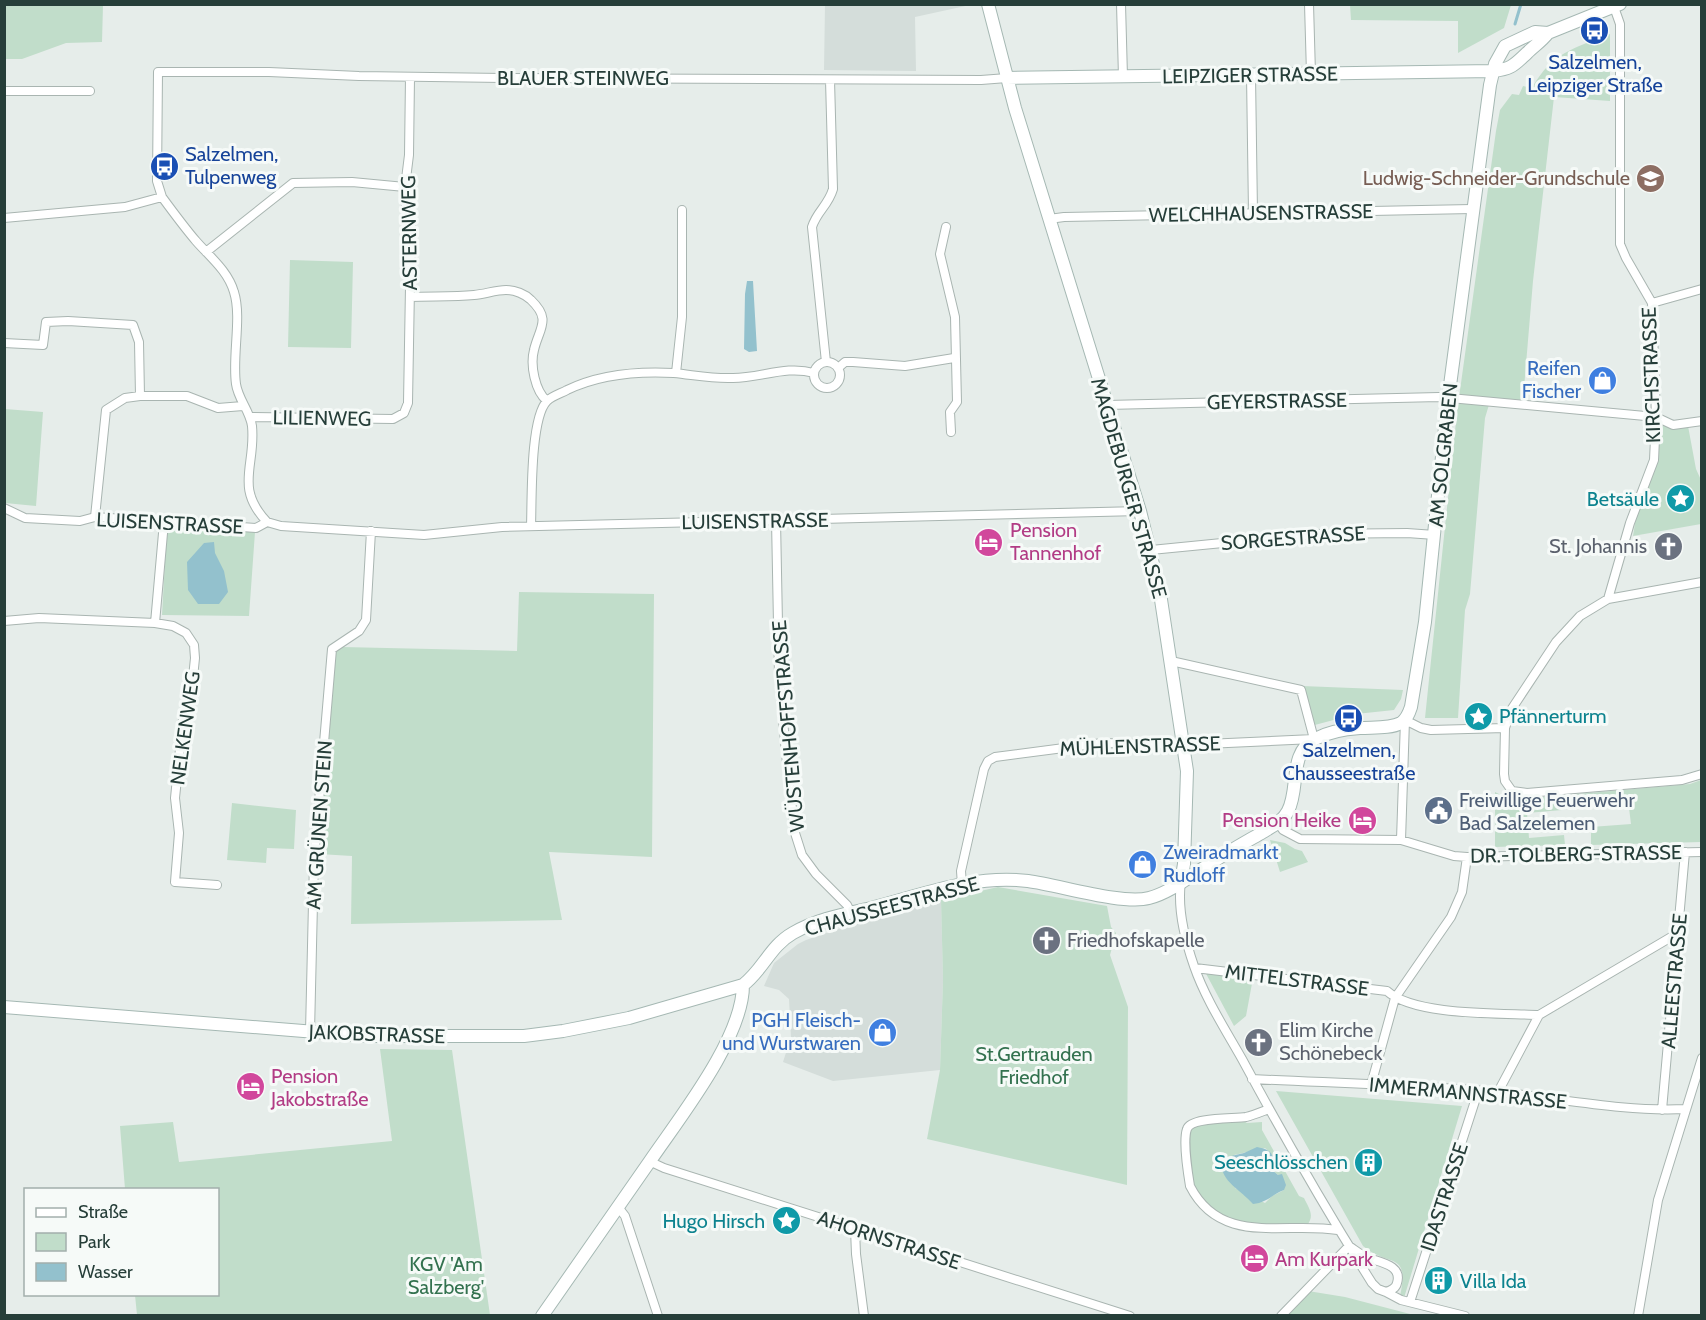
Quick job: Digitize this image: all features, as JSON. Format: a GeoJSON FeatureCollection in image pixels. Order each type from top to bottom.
{"type":"FeatureCollection","features":[{"type":"Feature","properties":{"kind":"street","name":"MAGDEBURGER STRASSE"},"geometry":{"type":"LineString","coordinates":[[988,4],[1007,78],[1049,219],[1140,511],[1160,593],[1184,745],[1188,786],[1184,864],[1178,899],[1194,968],[1252,1079],[1338,1230],[1372,1283],[1378,1289],[1386,1292],[1395,1287],[1397,1283],[1395,1270],[1384,1262],[1368,1258],[1349,1246]]}},
{"type":"Feature","properties":{"kind":"street"},"geometry":{"type":"LineString","coordinates":[[1122,4],[1123,77]]}},
{"type":"Feature","properties":{"kind":"street"},"geometry":{"type":"LineString","coordinates":[[1309,4],[1311,74]]}},
{"type":"Feature","properties":{"kind":"street","name":"LEIPZIGER STRASSE"},"geometry":{"type":"LineString","coordinates":[[1494,71],[1499,54],[1505,46],[1535,32],[1548,33],[1617,6]]}},
{"type":"Feature","properties":{"kind":"street","name":"KIRCHSTRASSE"},"geometry":{"type":"LineString","coordinates":[[1608,599],[1630,523],[1654,460],[1656,417],[1652,303],[1620,244],[1620,28],[1617,6]]}},
{"type":"Feature","properties":{"kind":"street","name":"LEIPZIGER STRASSE"},"geometry":{"type":"LineString","coordinates":[[1007,78],[1494,71],[1516,65],[1548,33]]}},
{"type":"Feature","properties":{"kind":"street","name":"AM SOLGRABEN"},"geometry":{"type":"LineString","coordinates":[[1401,840],[1405,720],[1411,707],[1415,688],[1472,209],[1494,71]]}},
{"type":"Feature","properties":{"kind":"street","name":"BLAUER STEINWEG"},"geometry":{"type":"LineString","coordinates":[[162,197],[157,181],[158,72],[830,80],[1007,78]]}},
{"type":"Feature","properties":{"kind":"street"},"geometry":{"type":"LineString","coordinates":[[1251,75],[1253,213]]}},
{"type":"Feature","properties":{"kind":"street","name":"ASTERNWEG"},"geometry":{"type":"LineString","coordinates":[[393,419],[404,413],[408,403],[411,229],[405,201],[405,187],[409,155],[410,76]]}},
{"type":"Feature","properties":{"kind":"street"},"geometry":{"type":"LineString","coordinates":[[825,362],[812,227],[815,216],[831,197],[833,189],[830,80]]}},
{"type":"Feature","properties":{"kind":"street"},"geometry":{"type":"LineString","coordinates":[[4,91],[90,91]]}},
{"type":"Feature","properties":{"kind":"street"},"geometry":{"type":"LineString","coordinates":[[206,252],[293,183],[352,182],[405,187]]}},
{"type":"Feature","properties":{"kind":"street"},"geometry":{"type":"LineString","coordinates":[[4,218],[125,207],[162,197],[228,277],[235,294],[236,386],[243,406],[250,417],[252,428],[248,482],[251,499],[257,511],[267,522]]}},
{"type":"Feature","properties":{"kind":"street","name":"WELCHHAUSENSTRASSE"},"geometry":{"type":"LineString","coordinates":[[1049,219],[1472,209]]}},
{"type":"Feature","properties":{"kind":"street"},"geometry":{"type":"LineString","coordinates":[[676,373],[682,317],[682,210]]}},
{"type":"Feature","properties":{"kind":"street"},"geometry":{"type":"LineString","coordinates":[[945,227],[939,254],[955,317],[954,358],[957,402],[950,412],[951,432]]}},
{"type":"Feature","properties":{"kind":"street"},"geometry":{"type":"LineString","coordinates":[[1652,303],[1701,289]]}},
{"type":"Feature","properties":{"kind":"street"},"geometry":{"type":"LineString","coordinates":[[410,297],[474,295],[507,290],[526,295],[539,307],[543,319],[541,334],[533,350],[533,371],[541,396],[547,401]]}},
{"type":"Feature","properties":{"kind":"street"},"geometry":{"type":"LineString","coordinates":[[4,343],[43,345],[46,322],[133,325],[139,342],[140,396]]}},
{"type":"Feature","properties":{"kind":"street"},"geometry":{"type":"LineString","coordinates":[[838,368],[845,362],[905,366],[954,358]]}},
{"type":"Feature","properties":{"kind":"street"},"geometry":{"type":"LineString","coordinates":[[825,362],[834,364],[838,368],[839,380],[828,388],[818,384],[814,373],[819,365],[825,362]]}},
{"type":"Feature","properties":{"kind":"street"},"geometry":{"type":"LineString","coordinates":[[531,526],[536,427],[547,401],[576,386],[610,375],[645,372],[676,373],[707,378],[736,378],[785,370],[801,369],[814,373]]}},
{"type":"Feature","properties":{"kind":"street"},"geometry":{"type":"LineString","coordinates":[[95,517],[106,410],[125,398],[140,396],[186,396],[218,408],[243,406]]}},
{"type":"Feature","properties":{"kind":"street","name":"GEYERSTRASSE"},"geometry":{"type":"LineString","coordinates":[[1107,405],[1448,398],[1656,417],[1673,425],[1701,422]]}},
{"type":"Feature","properties":{"kind":"street","name":"LILIENWEG"},"geometry":{"type":"LineString","coordinates":[[250,417],[393,419]]}},
{"type":"Feature","properties":{"kind":"street","name":"LUISENSTRASSE"},"geometry":{"type":"LineString","coordinates":[[4,508],[25,518],[80,521],[95,517],[256,528],[267,522],[281,526],[424,535],[531,526],[1140,511]]}},
{"type":"Feature","properties":{"kind":"street","name":"WÜSTENHOFFSTRASSE"},"geometry":{"type":"LineString","coordinates":[[776,520],[780,691],[795,833],[802,855],[816,874],[847,905],[851,913]]}},
{"type":"Feature","properties":{"kind":"street"},"geometry":{"type":"LineString","coordinates":[[4,621],[39,618],[155,623],[164,522]]}},
{"type":"Feature","properties":{"kind":"street","name":"AM GRÜNEN STEIN"},"geometry":{"type":"LineString","coordinates":[[310,1032],[314,861],[333,650],[359,631],[366,620],[371,531]]}},
{"type":"Feature","properties":{"kind":"street","name":"SORGESTRASSE"},"geometry":{"type":"LineString","coordinates":[[1150,550],[1314,534],[1435,535]]}},
{"type":"Feature","properties":{"kind":"street"},"geometry":{"type":"LineString","coordinates":[[1701,582],[1608,599],[1580,616],[1556,642],[1511,710],[1505,728],[1504,774],[1505,781],[1512,791],[1527,793],[1671,781],[1701,774]]}},
{"type":"Feature","properties":{"kind":"street","name":"NELKENWEG"},"geometry":{"type":"LineString","coordinates":[[155,623],[173,626],[186,633],[194,645],[191,697],[183,719],[175,798],[179,833],[175,882],[217,885]]}},
{"type":"Feature","properties":{"kind":"street"},"geometry":{"type":"LineString","coordinates":[[1171,661],[1301,690],[1314,739]]}},
{"type":"Feature","properties":{"kind":"street"},"geometry":{"type":"LineString","coordinates":[[1278,823],[1291,802],[1299,756],[1308,743],[1314,739],[1350,729],[1396,725],[1405,720],[1431,730],[1505,728]]}},
{"type":"Feature","properties":{"kind":"street","name":"MÜHLENSTRASSE"},"geometry":{"type":"LineString","coordinates":[[962,885],[961,872],[984,769],[988,761],[995,757],[1102,743],[1184,745],[1314,739]]}},
{"type":"Feature","properties":{"kind":"street","name":"CHAUSSEESTRASSE"},"geometry":{"type":"LineString","coordinates":[[743,985],[751,980],[774,948],[806,926],[962,885],[995,880],[1024,880],[1135,900],[1152,897],[1278,823]]}},
{"type":"Feature","properties":{"kind":"street","name":"DR.-TOLBERG-STRASSE"},"geometry":{"type":"LineString","coordinates":[[1278,823],[1284,830],[1300,839],[1401,840],[1454,856],[1467,857],[1701,852]]}},
{"type":"Feature","properties":{"kind":"street","name":"ALLEESTRASSE"},"geometry":{"type":"LineString","coordinates":[[1662,1110],[1685,852]]}},
{"type":"Feature","properties":{"kind":"street"},"geometry":{"type":"LineString","coordinates":[[1371,1085],[1395,998],[1451,917],[1462,892],[1467,857]]}},
{"type":"Feature","properties":{"kind":"street"},"geometry":{"type":"LineString","coordinates":[[1498,1092],[1539,1016],[1678,933]]}},
{"type":"Feature","properties":{"kind":"street","name":"MITTELSTRASSE"},"geometry":{"type":"LineString","coordinates":[[1194,968],[1387,991],[1395,998],[1418,1006],[1442,1010],[1539,1016]]}},
{"type":"Feature","properties":{"kind":"street"},"geometry":{"type":"LineString","coordinates":[[542,1316],[704,1083],[721,1054],[743,998],[743,985]]}},
{"type":"Feature","properties":{"kind":"street","name":"JAKOBSTRASSE"},"geometry":{"type":"LineString","coordinates":[[4,1007],[365,1036],[434,1038],[544,1035],[640,1016],[743,985]]}},
{"type":"Feature","properties":{"kind":"street"},"geometry":{"type":"LineString","coordinates":[[1638,1316],[1658,1200],[1701,1058]]}},
{"type":"Feature","properties":{"kind":"street","name":"IMMERMANNSTRASSE"},"geometry":{"type":"LineString","coordinates":[[1252,1079],[1498,1092],[1662,1110],[1685,1109]]}},
{"type":"Feature","properties":{"kind":"street","name":"IDASTRASSE"},"geometry":{"type":"LineString","coordinates":[[1410,1302],[1475,1101],[1480,1092]]}},
{"type":"Feature","properties":{"kind":"street"},"geometry":{"type":"LineString","coordinates":[[1269,1109],[1246,1116],[1197,1121],[1190,1125],[1186,1130],[1190,1186],[1193,1192],[1208,1210],[1221,1220],[1261,1228],[1338,1230]]}},
{"type":"Feature","properties":{"kind":"street","name":"AHORNSTRASSE"},"geometry":{"type":"LineString","coordinates":[[650,1161],[664,1168],[1130,1316]]}},
{"type":"Feature","properties":{"kind":"street"},"geometry":{"type":"LineString","coordinates":[[618,1207],[625,1216],[658,1316]]}},
{"type":"Feature","properties":{"kind":"street"},"geometry":{"type":"LineString","coordinates":[[855,1229],[864,1316]]}},
{"type":"Feature","properties":{"kind":"street"},"geometry":{"type":"LineString","coordinates":[[1281,1316],[1349,1246]]}},
{"type":"Feature","properties":{"kind":"street"},"geometry":{"type":"LineString","coordinates":[[1386,1292],[1410,1302],[1465,1316]]}},
{"type":"Feature","properties":{"kind":"shaded area"},"geometry":{"type":"Polygon","coordinates":[[[825,4],[970,5],[915,17],[916,71],[824,70],[825,4]]]}},
{"type":"Feature","properties":{"kind":"shaded area"},"geometry":{"type":"Polygon","coordinates":[[[941,900],[943,980],[940,1070],[833,1081],[783,1062],[791,1037],[789,999],[779,990],[764,986],[774,963],[806,940],[873,917],[941,900]]]}},
{"type":"Feature","properties":{"kind":"green space"},"geometry":{"type":"Polygon","coordinates":[[[1350,4],[1511,5],[1504,28],[1458,53],[1458,21],[1351,20],[1350,4]]]}},
{"type":"Feature","properties":{"kind":"green space"},"geometry":{"type":"Polygon","coordinates":[[[4,5],[103,5],[102,42],[66,43],[22,59],[5,59],[4,5]]]}},
{"type":"Feature","properties":{"kind":"green space"},"geometry":{"type":"Polygon","coordinates":[[[1610,34],[1610,101],[1554,97],[1533,281],[1523,400],[1491,398],[1485,418],[1470,594],[1465,610],[1458,718],[1425,718],[1457,412],[1500,110],[1512,94],[1519,95],[1523,86],[1532,88],[1556,59],[1575,48],[1610,34]]]}},
{"type":"Feature","properties":{"kind":"green space"},"geometry":{"type":"Polygon","coordinates":[[[290,260],[353,262],[351,348],[288,347],[290,260]]]}},
{"type":"Feature","properties":{"kind":"green space"},"geometry":{"type":"Polygon","coordinates":[[[5,409],[43,412],[36,506],[5,503],[5,409]]]}},
{"type":"Feature","properties":{"kind":"green space"},"geometry":{"type":"Polygon","coordinates":[[[1661,424],[1688,426],[1696,469],[1701,480],[1701,524],[1633,536],[1637,511],[1657,458],[1661,424]]]}},
{"type":"Feature","properties":{"kind":"green space"},"geometry":{"type":"Polygon","coordinates":[[[167,525],[255,532],[249,616],[162,615],[167,525]]]}},
{"type":"Feature","properties":{"kind":"green space"},"geometry":{"type":"Polygon","coordinates":[[[519,592],[654,594],[652,857],[549,852],[562,920],[351,924],[352,856],[319,854],[336,652],[342,647],[517,651],[519,592]]]}},
{"type":"Feature","properties":{"kind":"green space"},"geometry":{"type":"Polygon","coordinates":[[[1302,686],[1403,690],[1401,699],[1394,710],[1356,714],[1311,726],[1302,686]]]}},
{"type":"Feature","properties":{"kind":"green space"},"geometry":{"type":"Polygon","coordinates":[[[1701,780],[1701,842],[1591,845],[1591,827],[1631,824],[1628,800],[1562,806],[1562,810],[1527,813],[1529,838],[1564,835],[1565,845],[1495,847],[1495,792],[1505,797],[1522,799],[1690,784],[1701,780]]]}},
{"type":"Feature","properties":{"kind":"green space"},"geometry":{"type":"Polygon","coordinates":[[[232,803],[296,810],[294,849],[267,848],[266,863],[227,860],[232,803]]]}},
{"type":"Feature","properties":{"kind":"green space"},"geometry":{"type":"Polygon","coordinates":[[[1270,840],[1285,843],[1302,851],[1308,862],[1280,872],[1270,840]]]}},
{"type":"Feature","properties":{"kind":"green space","name":"St.Gertrauden Friedhof"},"geometry":{"type":"Polygon","coordinates":[[[998,887],[1107,906],[1111,927],[1116,933],[1110,955],[1128,1007],[1127,1185],[927,1139],[940,1070],[943,980],[941,900],[998,887]]]}},
{"type":"Feature","properties":{"kind":"green space"},"geometry":{"type":"Polygon","coordinates":[[[1203,968],[1253,978],[1246,1016],[1234,1026],[1203,968]]]}},
{"type":"Feature","properties":{"kind":"green space","name":"KGV 'Am Salzberg'"},"geometry":{"type":"Polygon","coordinates":[[[380,1049],[452,1050],[490,1315],[137,1315],[135,1296],[219,1296],[219,1188],[125,1188],[120,1126],[173,1122],[179,1162],[392,1141],[380,1049]]]}},
{"type":"Feature","properties":{"kind":"green space"},"geometry":{"type":"Polygon","coordinates":[[[1276,1091],[1462,1106],[1404,1298],[1400,1296],[1402,1272],[1400,1266],[1372,1253],[1363,1246],[1276,1091]]]}},
{"type":"Feature","properties":{"kind":"green space"},"geometry":{"type":"Polygon","coordinates":[[[1242,1120],[1247,1123],[1262,1122],[1262,1130],[1299,1196],[1304,1198],[1309,1209],[1311,1218],[1307,1225],[1251,1224],[1225,1217],[1213,1209],[1196,1190],[1191,1178],[1190,1129],[1198,1124],[1242,1120]],[[1265,1148],[1234,1155],[1235,1188],[1265,1203],[1272,1196],[1284,1190],[1278,1175],[1272,1170],[1271,1154],[1265,1148]]]}},
{"type":"Feature","properties":{"kind":"green space"},"geometry":{"type":"Polygon","coordinates":[[[1308,1291],[1345,1297],[1414,1315],[1282,1316],[1308,1291]]]}},
{"type":"Feature","properties":{"kind":"water"},"geometry":{"type":"Polygon","coordinates":[[[747,281],[753,281],[757,351],[749,352],[744,349],[747,281]]]}},
{"type":"Feature","properties":{"kind":"water"},"geometry":{"type":"Polygon","coordinates":[[[214,542],[215,553],[224,571],[228,592],[219,604],[198,604],[188,590],[187,562],[204,543],[214,542]]]}},
{"type":"Feature","properties":{"kind":"water"},"geometry":{"type":"Polygon","coordinates":[[[1257,1147],[1272,1154],[1272,1170],[1278,1175],[1282,1174],[1286,1185],[1284,1190],[1262,1202],[1253,1204],[1224,1175],[1221,1162],[1227,1157],[1257,1147]]]}},
{"type":"Feature","properties":{"kind":"waterway"},"geometry":{"type":"LineString","coordinates":[[1515,24],[1521,4]]}},
{"type":"Feature","properties":{"kind":"place","name":"Salzelmen, Leipziger Straße"},"geometry":{"type":"Point","coordinates":[1595,31]}},
{"type":"Feature","properties":{"kind":"place","name":"Salzelmen, Tulpenweg"},"geometry":{"type":"Point","coordinates":[164,166]}},
{"type":"Feature","properties":{"kind":"place","name":"Ludwig-Schneider-Grundschule"},"geometry":{"type":"Point","coordinates":[1651,178]}},
{"type":"Feature","properties":{"kind":"place","name":"Reifen Fischer"},"geometry":{"type":"Point","coordinates":[1602,380]}},
{"type":"Feature","properties":{"kind":"place","name":"Betsäule"},"geometry":{"type":"Point","coordinates":[1680,499]}},
{"type":"Feature","properties":{"kind":"place","name":"Pension Tannenhof"},"geometry":{"type":"Point","coordinates":[989,542]}},
{"type":"Feature","properties":{"kind":"place","name":"St. Johannis"},"geometry":{"type":"Point","coordinates":[1668,546]}},
{"type":"Feature","properties":{"kind":"place","name":"Pfännerturm"},"geometry":{"type":"Point","coordinates":[1478,716]}},
{"type":"Feature","properties":{"kind":"place","name":"Salzelmen, Chausseestraße"},"geometry":{"type":"Point","coordinates":[1349,719]}},
{"type":"Feature","properties":{"kind":"place","name":"Freiwillige Feuerwehr Bad Salzelemen"},"geometry":{"type":"Point","coordinates":[1438,811]}},
{"type":"Feature","properties":{"kind":"place","name":"Pension Heike"},"geometry":{"type":"Point","coordinates":[1362,820]}},
{"type":"Feature","properties":{"kind":"place","name":"Zweiradmarkt Rudloff"},"geometry":{"type":"Point","coordinates":[1142,864]}},
{"type":"Feature","properties":{"kind":"place","name":"Friedhofskapelle"},"geometry":{"type":"Point","coordinates":[1046,940]}},
{"type":"Feature","properties":{"kind":"place","name":"PGH Fleisch- und Wurstwaren"},"geometry":{"type":"Point","coordinates":[882,1032]}},
{"type":"Feature","properties":{"kind":"place","name":"Elim Kirche Schönebeck"},"geometry":{"type":"Point","coordinates":[1258,1042]}},
{"type":"Feature","properties":{"kind":"place","name":"Pension Jakobstraße"},"geometry":{"type":"Point","coordinates":[250,1087]}},
{"type":"Feature","properties":{"kind":"place","name":"Seeschlösschen"},"geometry":{"type":"Point","coordinates":[1369,1162]}},
{"type":"Feature","properties":{"kind":"place","name":"Hugo Hirsch"},"geometry":{"type":"Point","coordinates":[786,1221]}},
{"type":"Feature","properties":{"kind":"place","name":"Am Kurpark"},"geometry":{"type":"Point","coordinates":[1254,1259]}},
{"type":"Feature","properties":{"kind":"place","name":"Villa Ida"},"geometry":{"type":"Point","coordinates":[1439,1281]}}]}
